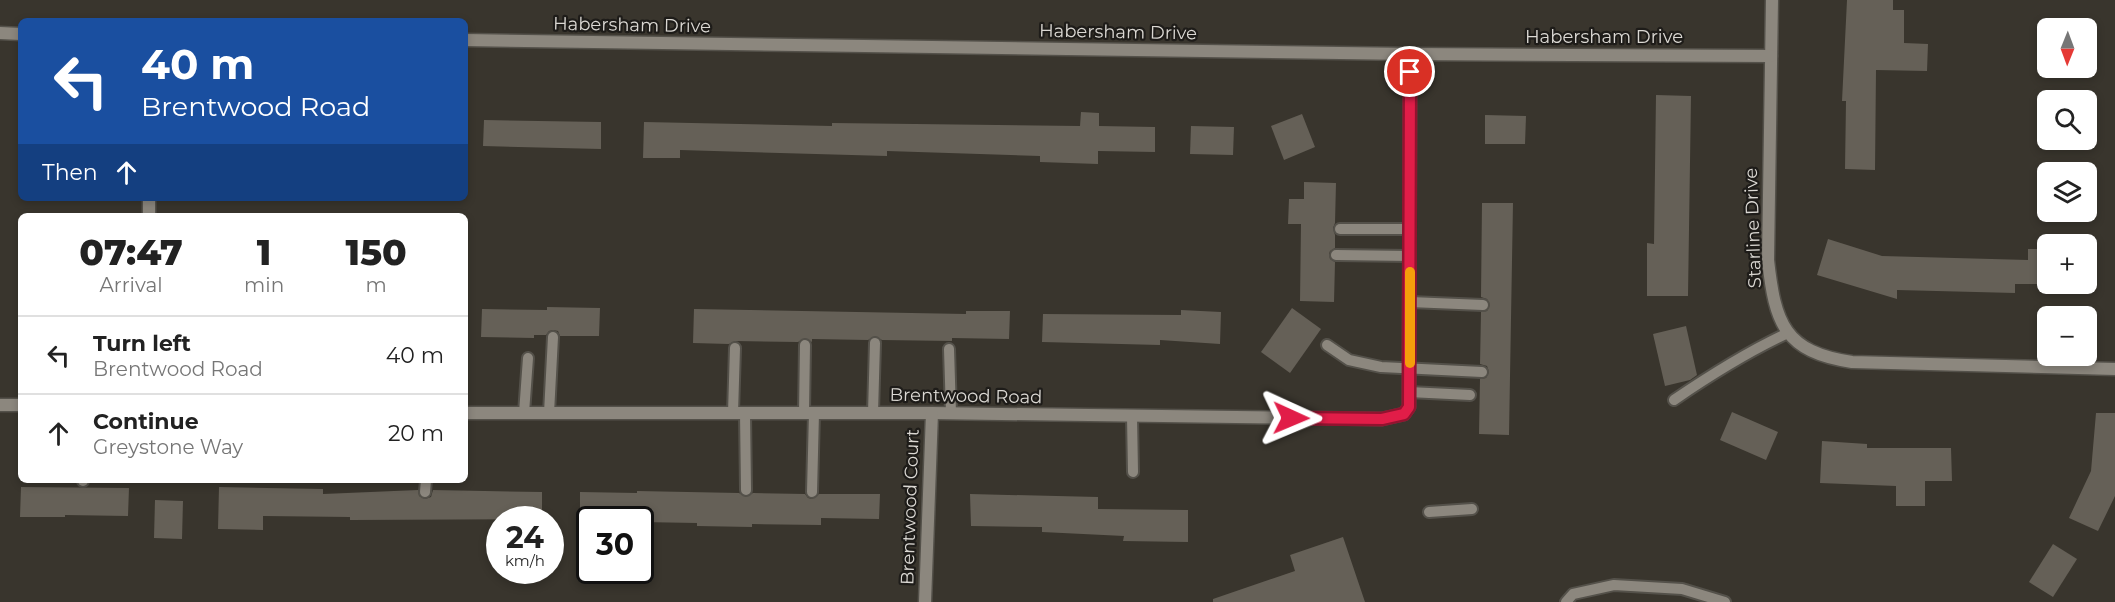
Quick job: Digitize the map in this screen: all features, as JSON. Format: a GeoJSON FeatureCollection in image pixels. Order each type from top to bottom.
{"type":"FeatureCollection","features":[{"type":"Feature","properties":{"kind":"street","name":"Starline Drive"},"geometry":{"type":"LineString","coordinates":[[1772,0],[1768,260],[1772,292],[1778,314],[1788,333],[1815,354],[1852,362],[2115,369]]}},
{"type":"Feature","properties":{"kind":"street"},"geometry":{"type":"LineString","coordinates":[[0,33],[18,34]]}},
{"type":"Feature","properties":{"kind":"street","name":"Habersham Drive"},"geometry":{"type":"LineString","coordinates":[[468,40],[1410,54],[1770,56]]}},
{"type":"Feature","properties":{"kind":"street","name":"Brentwood Road"},"geometry":{"type":"LineString","coordinates":[[468,413],[951,413],[1382,419],[1404,414],[1409,407],[1410,369],[1410,54]]}},
{"type":"Feature","properties":{"kind":"street"},"geometry":{"type":"LineString","coordinates":[[0,405],[18,405]]}},
{"type":"Feature","properties":{"kind":"street","name":"Brentwood Court"},"geometry":{"type":"LineString","coordinates":[[924,602],[932,413]]}},
{"type":"Feature","properties":{"kind":"lane"},"geometry":{"type":"LineString","coordinates":[[1340,229],[1410,229]]}},
{"type":"Feature","properties":{"kind":"lane"},"geometry":{"type":"LineString","coordinates":[[1336,255],[1410,256]]}},
{"type":"Feature","properties":{"kind":"lane"},"geometry":{"type":"LineString","coordinates":[[1410,302],[1483,305]]}},
{"type":"Feature","properties":{"kind":"lane"},"geometry":{"type":"LineString","coordinates":[[1674,400],[1753,349],[1788,333]]}},
{"type":"Feature","properties":{"kind":"lane"},"geometry":{"type":"LineString","coordinates":[[549,413],[553,337]]}},
{"type":"Feature","properties":{"kind":"lane"},"geometry":{"type":"LineString","coordinates":[[873,413],[875,343]]}},
{"type":"Feature","properties":{"kind":"lane"},"geometry":{"type":"LineString","coordinates":[[805,345],[812,492]]}},
{"type":"Feature","properties":{"kind":"lane"},"geometry":{"type":"LineString","coordinates":[[1327,345],[1349,360],[1381,368],[1482,372]]}},
{"type":"Feature","properties":{"kind":"lane"},"geometry":{"type":"LineString","coordinates":[[735,348],[746,490]]}},
{"type":"Feature","properties":{"kind":"lane"},"geometry":{"type":"LineString","coordinates":[[949,349],[951,413]]}},
{"type":"Feature","properties":{"kind":"lane"},"geometry":{"type":"LineString","coordinates":[[524,413],[528,358]]}},
{"type":"Feature","properties":{"kind":"lane"},"geometry":{"type":"LineString","coordinates":[[1409,392],[1470,395]]}},
{"type":"Feature","properties":{"kind":"lane"},"geometry":{"type":"LineString","coordinates":[[1132,416],[1133,472]]}},
{"type":"Feature","properties":{"kind":"lane"},"geometry":{"type":"LineString","coordinates":[[425,492],[426,483]]}},
{"type":"Feature","properties":{"kind":"lane"},"geometry":{"type":"LineString","coordinates":[[1429,512],[1472,509]]}},
{"type":"Feature","properties":{"kind":"lane"},"geometry":{"type":"LineString","coordinates":[[1566,602],[1573,594],[1614,585],[1683,589],[1725,602]]}},
{"type":"Feature","properties":{"kind":"building"},"geometry":{"type":"Polygon","coordinates":[[[1847,0],[1893,0],[1893,10],[1904,10],[1904,43],[1928,44],[1927,71],[1876,70],[1875,170],[1845,169],[1846,101],[1842,101],[1847,0]]]}},
{"type":"Feature","properties":{"kind":"building"},"geometry":{"type":"Polygon","coordinates":[[[1656,95],[1691,96],[1688,296],[1647,296],[1647,243],[1654,244],[1656,95]]]}},
{"type":"Feature","properties":{"kind":"building"},"geometry":{"type":"Polygon","coordinates":[[[1081,112],[1099,113],[1099,126],[1155,127],[1155,152],[1098,151],[1098,164],[1040,162],[1040,156],[887,151],[887,156],[680,150],[680,158],[643,158],[644,122],[832,126],[832,123],[1080,126],[1081,112]]]}},
{"type":"Feature","properties":{"kind":"building"},"geometry":{"type":"Polygon","coordinates":[[[1302,114],[1315,147],[1284,160],[1271,126],[1302,114]]]}},
{"type":"Feature","properties":{"kind":"building"},"geometry":{"type":"Polygon","coordinates":[[[1485,115],[1526,116],[1525,144],[1485,144],[1485,115]]]}},
{"type":"Feature","properties":{"kind":"building"},"geometry":{"type":"Polygon","coordinates":[[[484,120],[601,122],[601,149],[483,146],[484,120]]]}},
{"type":"Feature","properties":{"kind":"building"},"geometry":{"type":"Polygon","coordinates":[[[1191,126],[1234,127],[1233,155],[1190,154],[1191,126]]]}},
{"type":"Feature","properties":{"kind":"building"},"geometry":{"type":"Polygon","coordinates":[[[1304,182],[1336,183],[1333,228],[1335,248],[1329,254],[1330,259],[1335,262],[1334,302],[1300,301],[1301,224],[1288,224],[1289,199],[1304,199],[1304,182]]]}},
{"type":"Feature","properties":{"kind":"building"},"geometry":{"type":"Polygon","coordinates":[[[1482,203],[1513,203],[1509,435],[1479,434],[1480,379],[1486,378],[1489,372],[1487,366],[1480,364],[1481,312],[1487,311],[1490,305],[1487,299],[1481,297],[1482,203]]]}},
{"type":"Feature","properties":{"kind":"building"},"geometry":{"type":"Polygon","coordinates":[[[1828,239],[1882,256],[2028,260],[2028,249],[2037,249],[2037,284],[2015,284],[2015,293],[1897,290],[1897,299],[1817,275],[1828,239]]]}},
{"type":"Feature","properties":{"kind":"building"},"geometry":{"type":"Polygon","coordinates":[[[547,307],[600,308],[599,336],[560,336],[558,331],[553,330],[546,335],[534,335],[534,338],[481,337],[482,309],[547,310],[547,307]]]}},
{"type":"Feature","properties":{"kind":"building"},"geometry":{"type":"Polygon","coordinates":[[[1292,308],[1321,329],[1290,373],[1261,352],[1292,308]]]}},
{"type":"Feature","properties":{"kind":"building"},"geometry":{"type":"Polygon","coordinates":[[[694,309],[966,314],[966,311],[1010,311],[1009,339],[882,340],[875,336],[868,340],[812,339],[812,342],[805,338],[798,342],[693,343],[694,309]]]}},
{"type":"Feature","properties":{"kind":"building"},"geometry":{"type":"Polygon","coordinates":[[[1181,310],[1221,312],[1220,344],[1160,340],[1160,345],[1042,342],[1043,314],[1181,315],[1181,310]]]}},
{"type":"Feature","properties":{"kind":"building"},"geometry":{"type":"Polygon","coordinates":[[[1686,326],[1697,375],[1690,380],[1665,386],[1653,334],[1686,326]]]}},
{"type":"Feature","properties":{"kind":"building"},"geometry":{"type":"Polygon","coordinates":[[[1732,412],[1778,432],[1766,460],[1720,440],[1732,412]]]}},
{"type":"Feature","properties":{"kind":"building"},"geometry":{"type":"Polygon","coordinates":[[[2096,413],[2115,413],[2115,496],[2098,531],[2069,518],[2091,471],[2096,413]]]}},
{"type":"Feature","properties":{"kind":"building"},"geometry":{"type":"Polygon","coordinates":[[[1822,441],[1867,444],[1867,448],[1951,448],[1952,481],[1925,481],[1925,506],[1896,506],[1896,486],[1820,483],[1822,441]]]}},
{"type":"Feature","properties":{"kind":"building"},"geometry":{"type":"Polygon","coordinates":[[[21,487],[129,488],[128,516],[20,517],[21,487]]]}},
{"type":"Feature","properties":{"kind":"building"},"geometry":{"type":"Polygon","coordinates":[[[219,487],[323,489],[323,494],[418,490],[419,496],[425,499],[431,497],[433,490],[542,492],[542,506],[486,506],[486,519],[350,520],[350,517],[263,516],[263,530],[218,529],[219,487]]]}},
{"type":"Feature","properties":{"kind":"building"},"geometry":{"type":"Polygon","coordinates":[[[637,491],[739,493],[746,497],[753,493],[805,494],[812,499],[819,494],[880,494],[879,519],[821,518],[821,525],[697,526],[697,523],[654,522],[654,506],[580,506],[580,492],[637,493],[637,491]]]}},
{"type":"Feature","properties":{"kind":"building"},"geometry":{"type":"Polygon","coordinates":[[[970,494],[1098,497],[1098,509],[1188,510],[1188,542],[1123,541],[1124,536],[1042,532],[1042,527],[971,526],[970,494]]]}},
{"type":"Feature","properties":{"kind":"building"},"geometry":{"type":"Polygon","coordinates":[[[155,500],[183,501],[182,539],[154,538],[155,500]]]}},
{"type":"Feature","properties":{"kind":"building"},"geometry":{"type":"Polygon","coordinates":[[[1343,537],[1365,602],[1213,602],[1213,599],[1295,571],[1290,555],[1343,537]]]}},
{"type":"Feature","properties":{"kind":"building"},"geometry":{"type":"Polygon","coordinates":[[[2053,544],[2077,559],[2053,597],[2029,582],[2053,544]]]}},
{"type":"Feature","properties":{"kind":"slow traffic"},"geometry":{"type":"LineString","coordinates":[[1410,272],[1410,363]]}},
{"type":"Feature","properties":{"kind":"route"},"geometry":{"type":"LineString","coordinates":[[1291,418],[1395,418],[1404,414],[1409,407],[1410,72]]}}]}
